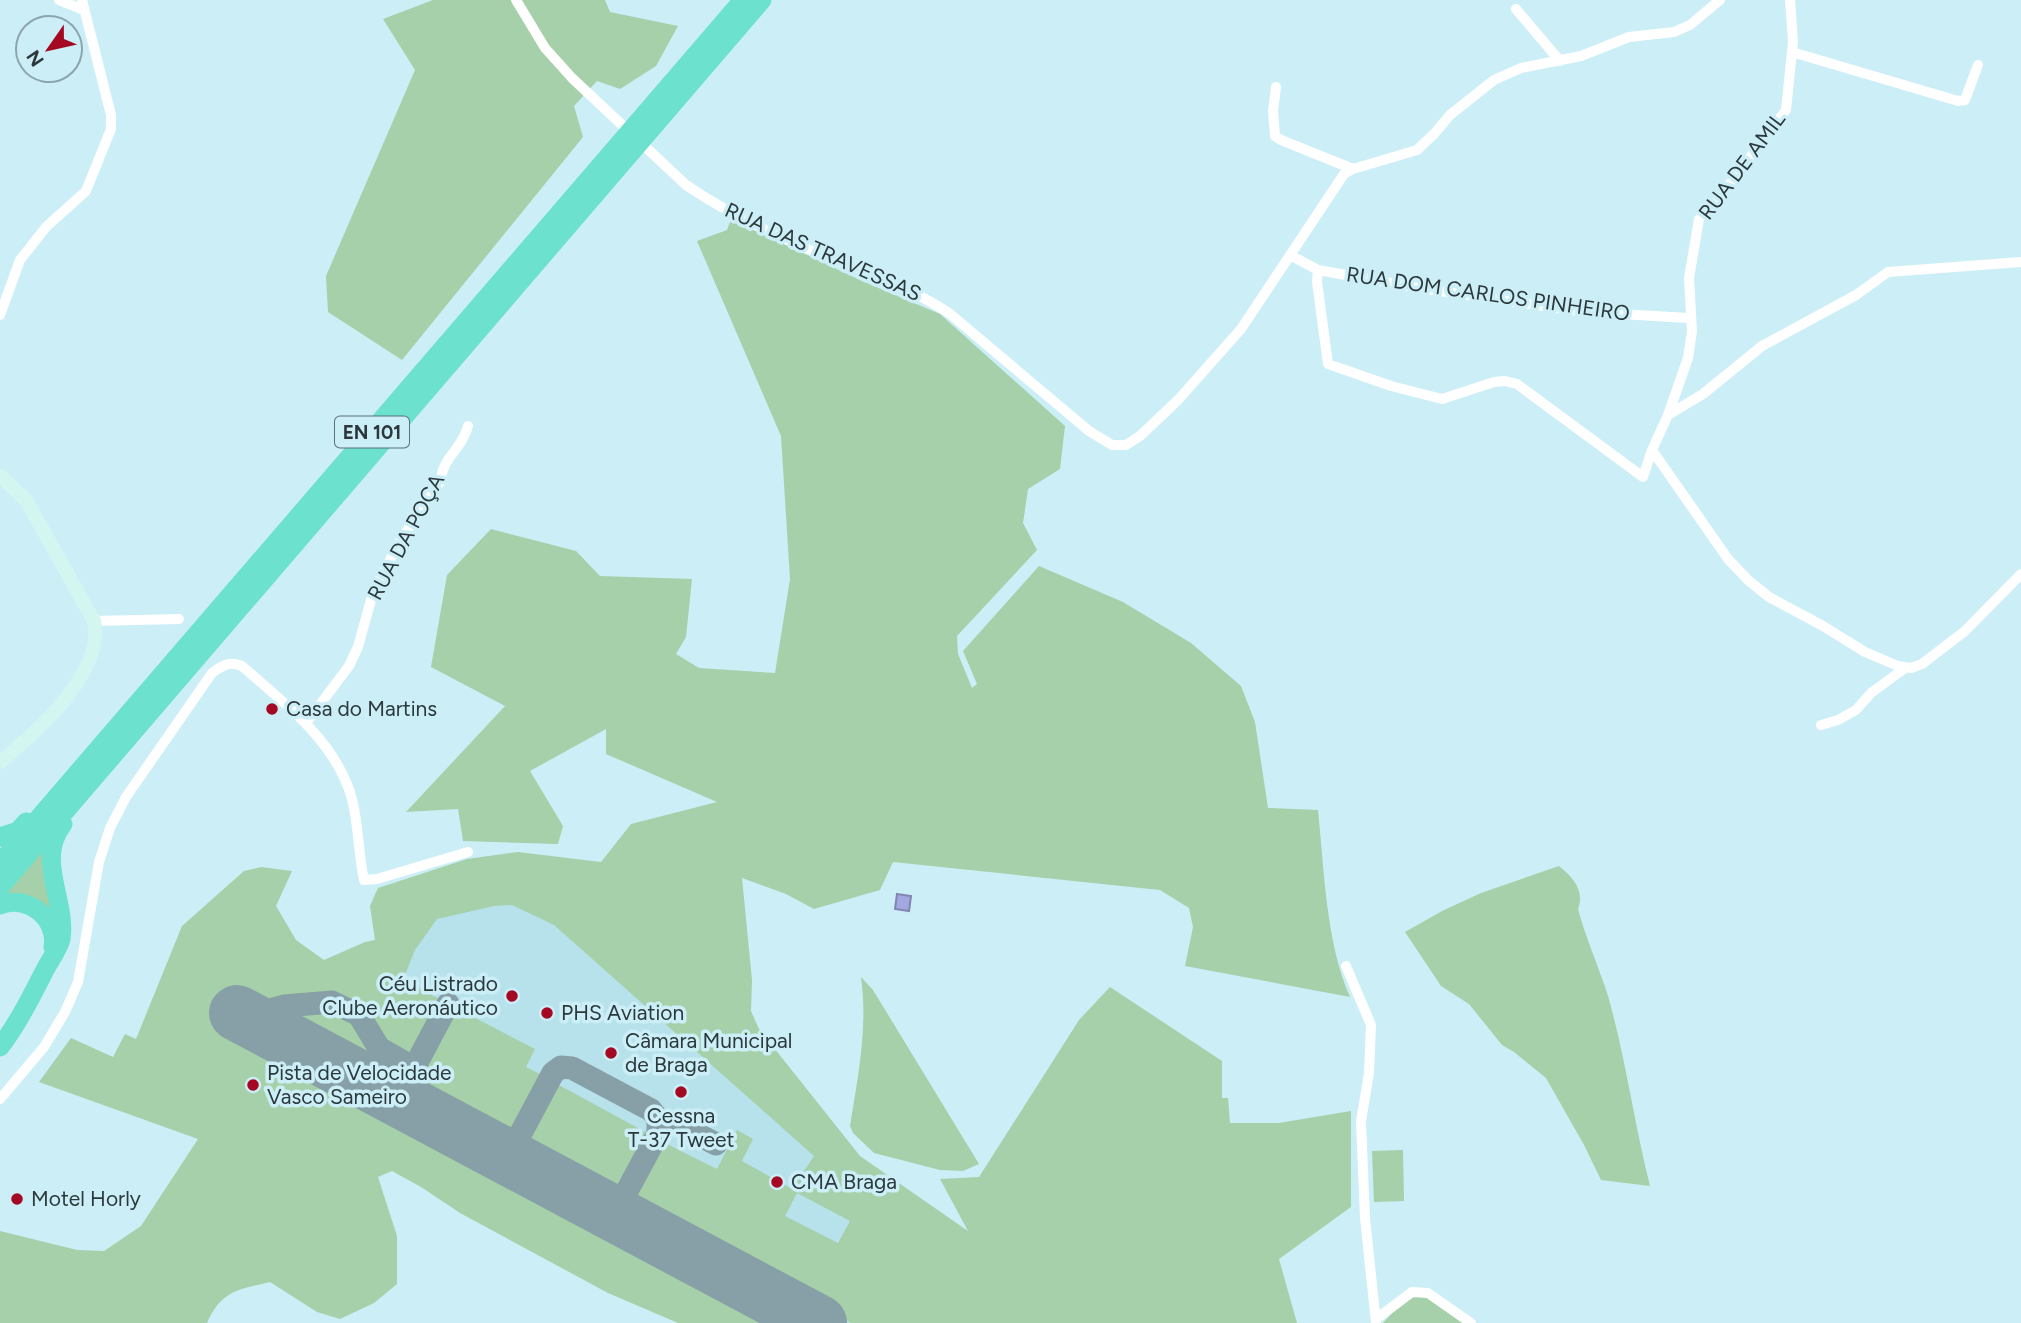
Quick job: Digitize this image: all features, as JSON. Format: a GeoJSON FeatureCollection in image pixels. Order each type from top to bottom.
{"type":"FeatureCollection","features":[{"type":"Feature","properties":{"kind":"highway"},"geometry":{"type":"LineString","coordinates":[[684,69],[695,47],[735,0]]}},
{"type":"Feature","properties":{"kind":"highway","name":"EN 101"},"geometry":{"type":"LineString","coordinates":[[0,863],[743,0]]}},
{"type":"Feature","properties":{"kind":"highway","name":"EN 101"},"geometry":{"type":"LineString","coordinates":[[0,887],[762,0]]}},
{"type":"Feature","properties":{"kind":"highway"},"geometry":{"type":"LineString","coordinates":[[709,61],[727,50],[771,0]]}},
{"type":"Feature","properties":{"kind":"highway"},"geometry":{"type":"LineString","coordinates":[[0,1047],[15,1027],[61,941],[62,917],[52,877],[51,851],[60,828],[91,782]]}},
{"type":"Feature","properties":{"kind":"highway"},"geometry":{"type":"LineString","coordinates":[[0,837],[18,831],[66,786]]}},
{"type":"Feature","properties":{"kind":"highway"},"geometry":{"type":"LineString","coordinates":[[0,905],[22,902],[38,910],[50,924],[54,942],[51,959]]}},
{"type":"Feature","properties":{"kind":"street"},"geometry":{"type":"LineString","coordinates":[[0,315],[20,260],[46,227],[86,191],[110,129],[111,115],[83,5],[60,0]]}},
{"type":"Feature","properties":{"kind":"street","name":"RUA DAS TRAVESSAS"},"geometry":{"type":"LineString","coordinates":[[516,0],[545,48],[604,110],[686,186],[793,243],[926,299],[949,313],[1089,431],[1112,445],[1126,445],[1140,436],[1178,400],[1241,329],[1290,255]]}},
{"type":"Feature","properties":{"kind":"street"},"geometry":{"type":"LineString","coordinates":[[1290,255],[1344,174],[1417,150],[1450,116],[1494,80],[1521,68],[1581,56],[1629,37],[1674,32],[1690,25],[1720,0]]}},
{"type":"Feature","properties":{"kind":"street","name":"RUA DE AMIL"},"geometry":{"type":"LineString","coordinates":[[1318,270],[1317,282],[1328,364],[1391,386],[1442,399],[1494,382],[1517,384],[1643,477],[1688,358],[1692,331],[1689,318],[1689,278],[1699,219],[1726,189],[1786,110],[1792,52],[1790,0]]}},
{"type":"Feature","properties":{"kind":"street"},"geometry":{"type":"LineString","coordinates":[[1516,9],[1560,61]]}},
{"type":"Feature","properties":{"kind":"street"},"geometry":{"type":"LineString","coordinates":[[1792,52],[1958,101],[1965,100],[1978,65]]}},
{"type":"Feature","properties":{"kind":"street"},"geometry":{"type":"LineString","coordinates":[[1276,87],[1273,111],[1275,136],[1281,141],[1353,169]]}},
{"type":"Feature","properties":{"kind":"street","name":"RUA DOM CARLOS PINHEIRO"},"geometry":{"type":"LineString","coordinates":[[1290,255],[1318,270],[1418,288],[1585,312],[1689,318]]}},
{"type":"Feature","properties":{"kind":"street"},"geometry":{"type":"LineString","coordinates":[[1668,415],[1703,394],[1762,346],[1856,295],[1888,272],[2021,262]]}},
{"type":"Feature","properties":{"kind":"street","name":"RUA DA POÇA"},"geometry":{"type":"LineString","coordinates":[[306,723],[349,666],[358,647],[374,589],[402,538],[441,481],[441,471],[465,438],[468,426]]}},
{"type":"Feature","properties":{"kind":"street"},"geometry":{"type":"LineString","coordinates":[[1652,450],[1728,559],[1749,581],[1769,597],[1865,652],[1905,668]]}},
{"type":"Feature","properties":{"kind":"street"},"geometry":{"type":"LineString","coordinates":[[0,476],[26,500],[94,621],[97,633],[93,654],[85,672],[26,740],[0,762]]}},
{"type":"Feature","properties":{"kind":"street"},"geometry":{"type":"LineString","coordinates":[[1821,725],[1838,720],[1856,710],[1871,693],[1905,668],[1922,664],[1965,631],[2021,574]]}},
{"type":"Feature","properties":{"kind":"street"},"geometry":{"type":"LineString","coordinates":[[94,621],[178,618]]}},
{"type":"Feature","properties":{"kind":"street"},"geometry":{"type":"LineString","coordinates":[[0,1099],[44,1047],[74,992],[99,862],[110,828],[126,797],[212,673],[223,664],[242,666],[306,723],[332,757],[351,796],[365,880],[377,879],[468,852]]}},
{"type":"Feature","properties":{"kind":"street"},"geometry":{"type":"LineString","coordinates":[[1346,966],[1371,1025],[1369,1073],[1360,1121],[1365,1217],[1376,1321]]}},
{"type":"Feature","properties":{"kind":"street"},"geometry":{"type":"LineString","coordinates":[[1376,1321],[1412,1292],[1428,1293],[1471,1323]]}},
{"type":"Feature","properties":{"kind":"shaded area"},"geometry":{"type":"Polygon","coordinates":[[[508,883],[781,1107],[1083,1323],[733,1323],[204,1039],[190,985],[296,965],[401,958],[372,902],[376,892],[508,883]]]}},
{"type":"Feature","properties":{"kind":"green space"},"geometry":{"type":"Polygon","coordinates":[[[433,0],[605,0],[610,12],[678,26],[656,66],[620,89],[597,81],[574,106],[583,137],[402,360],[328,312],[326,276],[415,70],[383,19],[433,0]]]}},
{"type":"Feature","properties":{"kind":"green space"},"geometry":{"type":"Polygon","coordinates":[[[731,219],[862,281],[940,314],[1065,426],[1060,469],[1028,489],[1023,523],[1037,550],[957,636],[958,654],[972,688],[977,684],[963,651],[1039,566],[1123,602],[1191,643],[1241,686],[1255,722],[1268,808],[1318,810],[1331,929],[1350,997],[1185,966],[1193,927],[1189,908],[1160,890],[893,862],[880,890],[814,909],[786,894],[742,878],[752,980],[751,1011],[759,1029],[860,1156],[968,1231],[940,1179],[979,1177],[1079,1020],[1110,987],[1222,1061],[1222,1098],[1228,1098],[1230,1123],[1279,1123],[1351,1111],[1351,1207],[1279,1259],[1297,1323],[851,1323],[629,1203],[661,1141],[717,1169],[737,1130],[753,1139],[742,1161],[792,1189],[814,1156],[554,925],[512,905],[494,906],[437,919],[415,950],[403,980],[443,1001],[412,1057],[409,1058],[384,1045],[362,1010],[333,997],[266,1002],[243,999],[230,1025],[792,1323],[678,1323],[608,1293],[460,1213],[392,1171],[378,1177],[397,1236],[397,1284],[374,1303],[340,1319],[317,1312],[270,1282],[232,1293],[219,1304],[207,1323],[0,1323],[0,1231],[77,1250],[104,1251],[141,1226],[198,1139],[39,1082],[71,1038],[113,1057],[125,1034],[136,1039],[182,926],[244,871],[261,867],[292,871],[276,906],[296,940],[324,960],[375,940],[370,906],[378,888],[467,859],[518,852],[601,862],[631,824],[717,802],[606,754],[606,729],[530,771],[563,826],[558,844],[463,841],[458,809],[406,812],[505,706],[431,667],[447,575],[491,529],[576,551],[600,576],[692,579],[686,637],[676,654],[699,668],[775,673],[790,579],[781,436],[697,241],[727,230],[731,219]],[[797,1193],[785,1216],[838,1243],[850,1221],[797,1193]]]}},
{"type":"Feature","properties":{"kind":"green space"},"geometry":{"type":"Polygon","coordinates":[[[51,840],[58,918],[0,899],[51,840]]]}},
{"type":"Feature","properties":{"kind":"green space"},"geometry":{"type":"Polygon","coordinates":[[[1559,866],[1579,890],[1578,909],[1614,1020],[1650,1186],[1601,1180],[1546,1078],[1502,1045],[1469,1004],[1441,986],[1405,932],[1481,893],[1559,866]]]}},
{"type":"Feature","properties":{"kind":"green space"},"geometry":{"type":"Polygon","coordinates":[[[861,977],[873,990],[979,1164],[963,1171],[940,1170],[874,1153],[853,1133],[850,1126],[863,1033],[861,977]]]}},
{"type":"Feature","properties":{"kind":"green space"},"geometry":{"type":"Polygon","coordinates":[[[452,1006],[535,1049],[526,1067],[540,1074],[542,1080],[510,1138],[506,1139],[418,1092],[415,1079],[452,1006]]]}},
{"type":"Feature","properties":{"kind":"green space"},"geometry":{"type":"Polygon","coordinates":[[[332,1007],[355,1019],[376,1051],[403,1068],[405,1072],[401,1079],[395,1080],[294,1026],[289,1018],[296,1010],[332,1007]]]}},
{"type":"Feature","properties":{"kind":"green space"},"geometry":{"type":"Polygon","coordinates":[[[555,1084],[647,1133],[648,1137],[616,1196],[526,1150],[523,1146],[555,1084]]]}},
{"type":"Feature","properties":{"kind":"green space"},"geometry":{"type":"Polygon","coordinates":[[[1403,1150],[1404,1201],[1374,1202],[1372,1151],[1403,1150]]]}},
{"type":"Feature","properties":{"kind":"green space"},"geometry":{"type":"Polygon","coordinates":[[[1425,1296],[1466,1323],[1383,1323],[1406,1298],[1425,1296]]]}},
{"type":"Feature","properties":{"kind":"water"},"geometry":{"type":"Polygon","coordinates":[[[897,894],[911,896],[909,911],[895,909],[897,894]]]}},
{"type":"Feature","properties":{"kind":"taxiway"},"geometry":{"type":"LineString","coordinates":[[245,1017],[284,1006],[332,1002],[359,1015],[379,1048],[414,1068]]}},
{"type":"Feature","properties":{"kind":"taxiway"},"geometry":{"type":"LineString","coordinates":[[410,1105],[403,1096],[404,1087],[448,1004]]}},
{"type":"Feature","properties":{"kind":"taxiway"},"geometry":{"type":"LineString","coordinates":[[518,1162],[512,1153],[514,1146],[553,1073],[561,1067],[572,1068],[651,1110],[658,1119],[658,1131]]}},
{"type":"Feature","properties":{"kind":"taxiway"},"geometry":{"type":"LineString","coordinates":[[625,1219],[619,1212],[620,1204],[662,1126],[674,1122],[716,1144]]}},
{"type":"Feature","properties":{"kind":"runway"},"geometry":{"type":"LineString","coordinates":[[237,1013],[819,1323]]}},
{"type":"Feature","properties":{"kind":"place","name":"Casa do Martins"},"geometry":{"type":"Point","coordinates":[272,709]}},
{"type":"Feature","properties":{"kind":"place","name":"Céu Listrado Clube Aeronáutico"},"geometry":{"type":"Point","coordinates":[512,996]}},
{"type":"Feature","properties":{"kind":"place","name":"PHS Aviation"},"geometry":{"type":"Point","coordinates":[547,1013]}},
{"type":"Feature","properties":{"kind":"place","name":"Câmara Municipal de Braga"},"geometry":{"type":"Point","coordinates":[611,1053]}},
{"type":"Feature","properties":{"kind":"place","name":"Pista de Velocidade Vasco Sameiro"},"geometry":{"type":"Point","coordinates":[253,1085]}},
{"type":"Feature","properties":{"kind":"place","name":"Cessna T-37 Tweet"},"geometry":{"type":"Point","coordinates":[681,1092]}},
{"type":"Feature","properties":{"kind":"place","name":"CMA Braga"},"geometry":{"type":"Point","coordinates":[777,1182]}},
{"type":"Feature","properties":{"kind":"place","name":"Motel Horly"},"geometry":{"type":"Point","coordinates":[17,1199]}}]}
